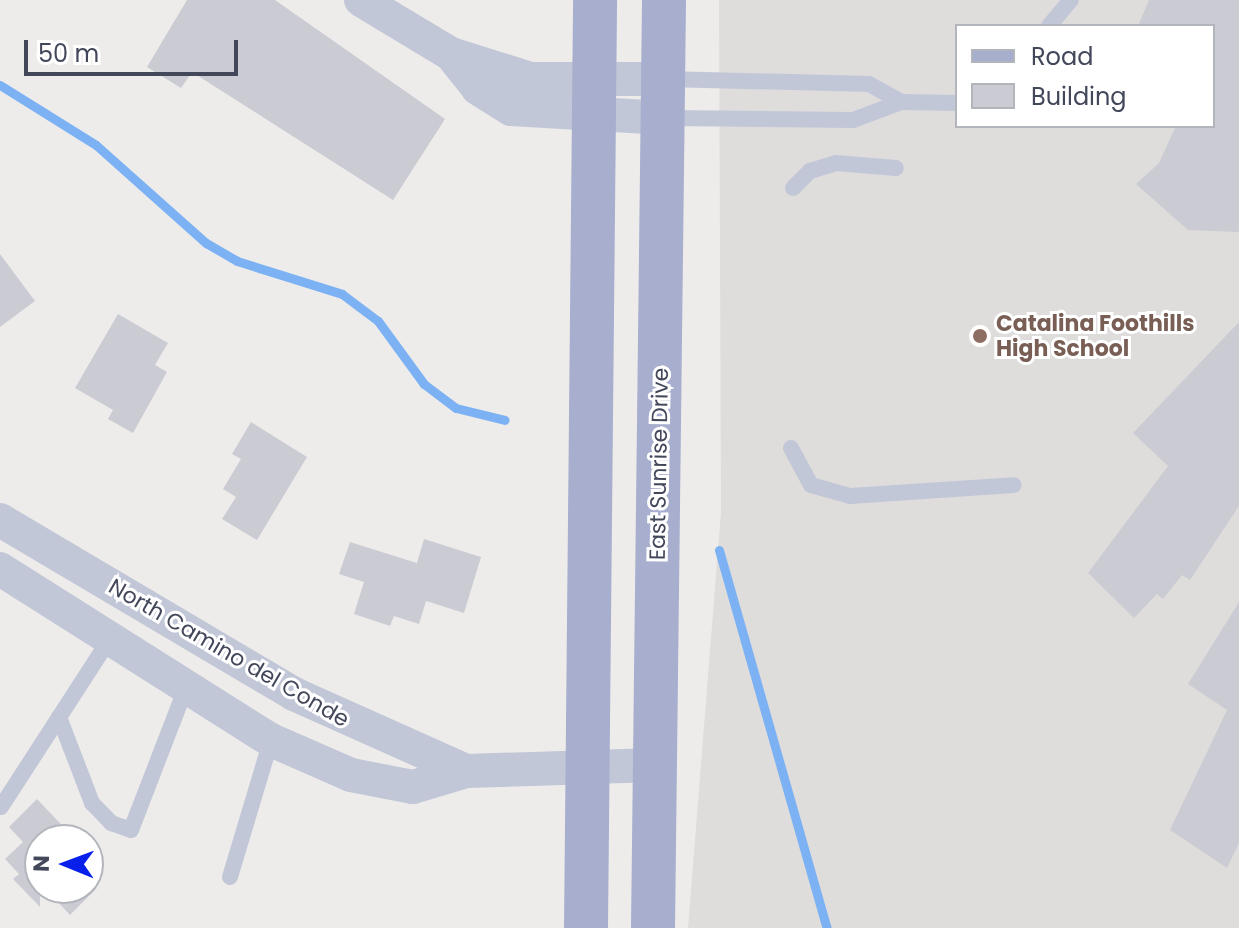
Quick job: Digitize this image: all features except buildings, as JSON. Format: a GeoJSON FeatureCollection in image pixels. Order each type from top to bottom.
{"type":"FeatureCollection","features":[{"type":"Feature","properties":{"kind":"main road"},"geometry":{"type":"LineString","coordinates":[[586,928],[595,0]]}},
{"type":"Feature","properties":{"kind":"main road","name":"East Sunrise Drive"},"geometry":{"type":"LineString","coordinates":[[653,928],[664,0]]}},
{"type":"Feature","properties":{"kind":"street"},"geometry":{"type":"LineString","coordinates":[[361,0],[451,54],[594,97],[664,98]]}},
{"type":"Feature","properties":{"kind":"street","name":"North Camino del Conde"},"geometry":{"type":"LineString","coordinates":[[0,520],[294,694],[466,771]]}},
{"type":"Feature","properties":{"kind":"street","name":"North Camino del Conde"},"geometry":{"type":"LineString","coordinates":[[0,569],[112,636],[271,740],[351,775],[413,787],[466,771],[655,765]]}},
{"type":"Feature","properties":{"kind":"lane"},"geometry":{"type":"LineString","coordinates":[[1051,24],[1071,0]]}},
{"type":"Feature","properties":{"kind":"lane"},"geometry":{"type":"LineString","coordinates":[[664,98],[869,84],[901,102]]}},
{"type":"Feature","properties":{"kind":"lane"},"geometry":{"type":"LineString","coordinates":[[664,98],[853,120],[901,102],[955,103]]}},
{"type":"Feature","properties":{"kind":"lane"},"geometry":{"type":"LineString","coordinates":[[793,188],[810,171],[836,163],[896,168]]}},
{"type":"Feature","properties":{"kind":"lane"},"geometry":{"type":"LineString","coordinates":[[791,448],[811,485],[850,496],[1014,485]]}},
{"type":"Feature","properties":{"kind":"lane"},"geometry":{"type":"LineString","coordinates":[[1,807],[112,636]]}},
{"type":"Feature","properties":{"kind":"lane"},"geometry":{"type":"LineString","coordinates":[[59,717],[92,803],[111,823],[131,830],[187,685]]}},
{"type":"Feature","properties":{"kind":"lane"},"geometry":{"type":"LineString","coordinates":[[230,877],[271,740]]}},
{"type":"Feature","properties":{"kind":"shaded area","name":"Catalina Foothills High School"},"geometry":{"type":"Polygon","coordinates":[[[719,0],[1239,0],[1239,928],[688,928],[721,512],[719,0]]]}},
{"type":"Feature","properties":{"kind":"waterway"},"geometry":{"type":"LineString","coordinates":[[0,85],[96,145],[206,243],[237,261],[342,294],[378,321],[424,384],[456,408],[505,420]]}},
{"type":"Feature","properties":{"kind":"waterway"},"geometry":{"type":"LineString","coordinates":[[719,550],[827,928]]}},
{"type":"Feature","properties":{"kind":"place","name":"Catalina Foothills High School"},"geometry":{"type":"Point","coordinates":[980,336]}}]}
